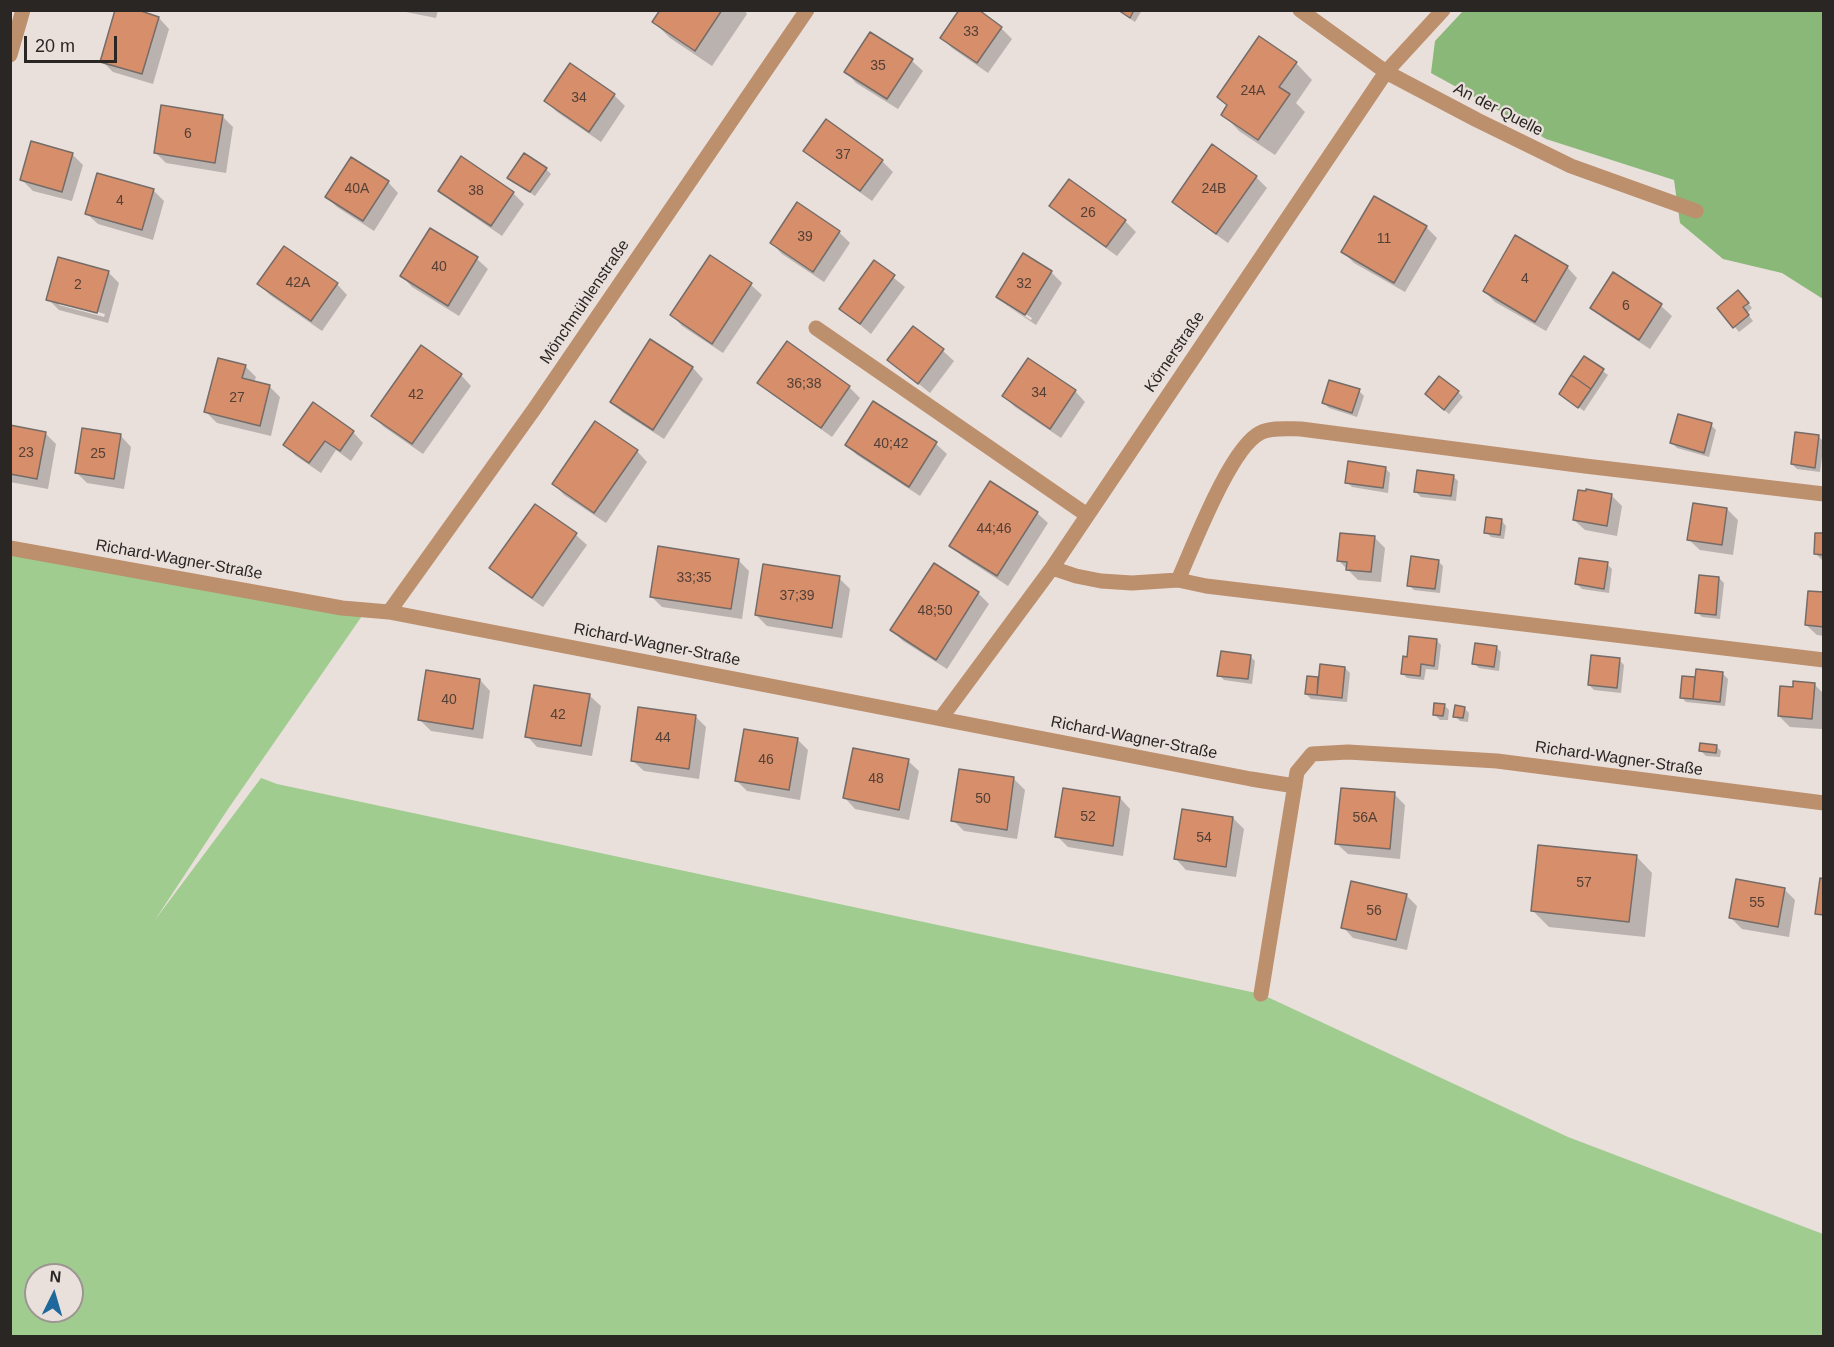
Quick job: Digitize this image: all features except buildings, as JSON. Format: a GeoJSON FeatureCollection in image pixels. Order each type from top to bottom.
{"type":"FeatureCollection","features":[{"type":"Feature","properties":{"kind":"street"},"geometry":{"type":"LineString","coordinates":[[10,55],[23,10]]}},
{"type":"Feature","properties":{"kind":"street","name":"Mönchmühlenstraße"},"geometry":{"type":"LineString","coordinates":[[389,612],[535,408],[807,10]]}},
{"type":"Feature","properties":{"kind":"street","name":"An der Quelle"},"geometry":{"type":"LineString","coordinates":[[1300,10],[1386,72],[1477,120],[1571,166],[1695,211]]}},
{"type":"Feature","properties":{"kind":"street","name":"Körnerstraße"},"geometry":{"type":"LineString","coordinates":[[941,718],[1052,568],[1386,72],[1443,10]]}},
{"type":"Feature","properties":{"kind":"street"},"geometry":{"type":"LineString","coordinates":[[816,328],[1087,515]]}},
{"type":"Feature","properties":{"kind":"street"},"geometry":{"type":"LineString","coordinates":[[1178,580],[1230,465],[1247,443],[1260,433],[1283,429],[1301,429],[1824,494]]}},
{"type":"Feature","properties":{"kind":"street","name":"Richard-Wagner-Straße"},"geometry":{"type":"LineString","coordinates":[[10,548],[342,608],[389,612],[1295,786]]}},
{"type":"Feature","properties":{"kind":"street"},"geometry":{"type":"LineString","coordinates":[[1052,568],[1101,581],[1178,580],[1206,586],[1824,660]]}},
{"type":"Feature","properties":{"kind":"street","name":"Richard-Wagner-Straße"},"geometry":{"type":"LineString","coordinates":[[1261,994],[1297,772],[1312,754],[1348,752],[1497,761],[1778,799],[1824,803]]}},
{"type":"Feature","properties":{"kind":"green space"},"geometry":{"type":"Polygon","coordinates":[[[1463,11],[1823,11],[1823,299],[1782,273],[1723,259],[1680,223],[1674,180],[1546,139],[1431,73],[1435,41],[1463,11]]]}},
{"type":"Feature","properties":{"kind":"green space"},"geometry":{"type":"Polygon","coordinates":[[[10,548],[362,616],[228,809],[155,920],[261,778],[277,784],[1261,994],[1568,1137],[1823,1234],[1823,1336],[11,1336],[10,548]]]}}]}
